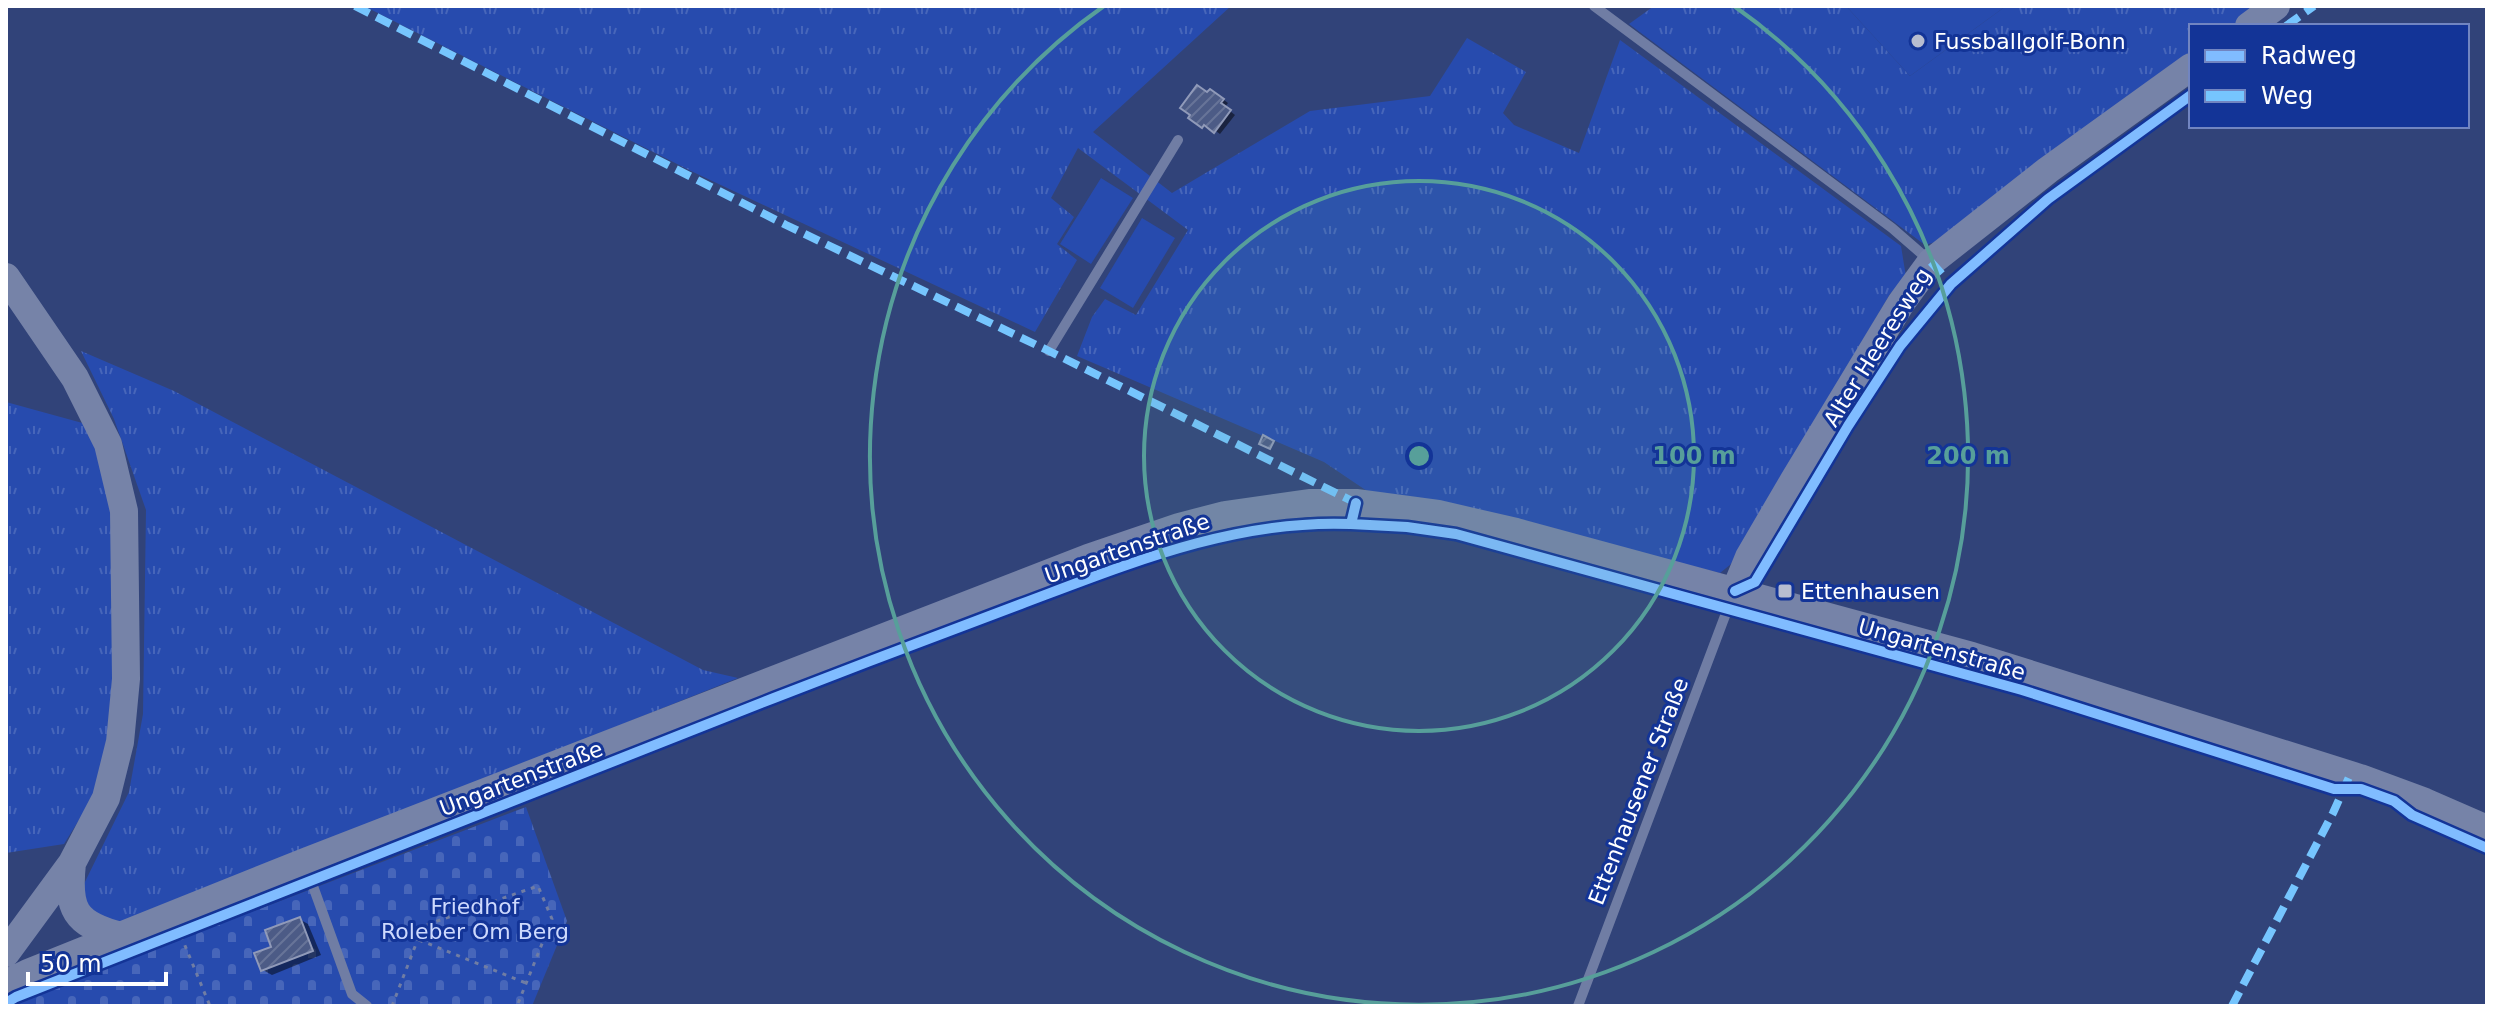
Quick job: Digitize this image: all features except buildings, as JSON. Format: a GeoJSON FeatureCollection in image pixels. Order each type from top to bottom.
{"type":"FeatureCollection","features":[{"type":"Feature","properties":{"kind":"street"},"geometry":{"type":"LineString","coordinates":[[2252,24],[2276,6]]}},
{"type":"Feature","properties":{"kind":"street","name":"Alter Heeresweg"},"geometry":{"type":"LineString","coordinates":[[1735,591],[1749,557],[1803,466],[1901,303],[1931,262],[2048,170],[2189,68]]}},
{"type":"Feature","properties":{"kind":"street"},"geometry":{"type":"LineString","coordinates":[[6,277],[75,378],[108,444],[124,511],[126,679],[120,742],[106,798],[72,863],[6,953]]}},
{"type":"Feature","properties":{"kind":"street","name":"Ungartenstraße"},"geometry":{"type":"LineString","coordinates":[[6,984],[305,862],[1088,558],[1225,515],[1309,503],[1356,503],[1438,514],[1516,532],[1972,656],[2360,778],[2487,829]]}},
{"type":"Feature","properties":{"kind":"street"},"geometry":{"type":"LineString","coordinates":[[72,863],[69,891],[72,905],[84,920],[99,930],[121,936]]}},
{"type":"Feature","properties":{"kind":"lane"},"geometry":{"type":"LineString","coordinates":[[1594,6],[1892,228],[1931,262]]}},
{"type":"Feature","properties":{"kind":"lane"},"geometry":{"type":"LineString","coordinates":[[1049,351],[1178,140]]}},
{"type":"Feature","properties":{"kind":"lane","name":"Ettenhausener Straße"},"geometry":{"type":"LineString","coordinates":[[1578,1006],[1735,591]]}},
{"type":"Feature","properties":{"kind":"lane"},"geometry":{"type":"LineString","coordinates":[[305,862],[352,994],[367,1006]]}},
{"type":"Feature","properties":{"kind":"path"},"geometry":{"type":"LineString","coordinates":[[392,1006],[423,926],[538,886],[552,919],[517,1006]]}},
{"type":"Feature","properties":{"kind":"path"},"geometry":{"type":"LineString","coordinates":[[179,932],[210,1006]]}},
{"type":"Feature","properties":{"kind":"path"},"geometry":{"type":"LineString","coordinates":[[418,940],[526,983]]}},
{"type":"Feature","properties":{"kind":"green space"},"geometry":{"type":"Polygon","coordinates":[[[364,6],[1231,6],[1093,132],[1172,193],[1310,111],[1430,96],[1467,38],[1526,72],[1503,113],[1514,125],[1579,153],[1620,40],[1901,246],[1906,277],[1890,294],[1731,564],[1720,573],[1435,502],[1367,491],[1324,462],[1077,356],[1092,317],[1105,299],[1136,315],[1188,230],[1078,148],[1051,198],[1074,217],[1057,244],[1077,260],[1035,332],[691,171],[364,6]]]}},
{"type":"Feature","properties":{"kind":"green space"},"geometry":{"type":"Polygon","coordinates":[[[1654,6],[1846,6],[1910,76],[2006,6],[2268,6],[2243,24],[2189,24],[2189,63],[1949,238],[1925,245],[1629,24],[1654,6]]]}},
{"type":"Feature","properties":{"kind":"green space","name":"Fussballgolf-Bonn"},"geometry":{"type":"Polygon","coordinates":[[[1846,6],[2006,6],[1910,76],[1846,6]]]}},
{"type":"Feature","properties":{"kind":"green space"},"geometry":{"type":"Polygon","coordinates":[[[1101,178],[1133,198],[1091,264],[1060,244],[1101,178]]]}},
{"type":"Feature","properties":{"kind":"green space"},"geometry":{"type":"Polygon","coordinates":[[[1142,218],[1175,238],[1133,308],[1100,288],[1142,218]]]}},
{"type":"Feature","properties":{"kind":"green space"},"geometry":{"type":"Polygon","coordinates":[[[81,351],[174,391],[703,670],[738,678],[125,923],[105,923],[86,905],[82,888],[129,792],[143,714],[146,510],[114,419],[81,351]]]}},
{"type":"Feature","properties":{"kind":"green space"},"geometry":{"type":"Polygon","coordinates":[[[6,402],[86,424],[108,482],[114,525],[114,715],[99,788],[64,844],[6,853],[6,402]]]}},
{"type":"Feature","properties":{"kind":"green space","name":"Friedhof Roleber Om Berg"},"geometry":{"type":"Polygon","coordinates":[[[526,807],[567,921],[532,1006],[12,1006],[73,980],[526,807]]]}},
{"type":"Feature","properties":{"kind":"marked path"},"geometry":{"type":"LineString","coordinates":[[355,6],[786,225],[1356,503],[1354,509]]}},
{"type":"Feature","properties":{"kind":"marked path"},"geometry":{"type":"LineString","coordinates":[[2289,24],[2314,6]]}},
{"type":"Feature","properties":{"kind":"marked path"},"geometry":{"type":"LineString","coordinates":[[1931,262],[1951,284]]}},
{"type":"Feature","properties":{"kind":"marked path"},"geometry":{"type":"LineString","coordinates":[[2232,1006],[2350,775]]}},
{"type":"Feature","properties":{"kind":"cycle path"},"geometry":{"type":"LineString","coordinates":[[1735,591],[1755,582],[1848,426],[1900,346],[1951,284],[2048,199],[2189,96]]}},
{"type":"Feature","properties":{"kind":"cycle path"},"geometry":{"type":"LineString","coordinates":[[1356,503],[1351,524],[1456,534],[2022,690],[2334,789],[2361,789],[2394,801],[2412,815],[2487,848]]}},
{"type":"Feature","properties":{"kind":"cycle path"},"geometry":{"type":"LineString","coordinates":[[6,1003],[774,698],[1101,574],[1224,537],[1308,524],[1351,524]]}},
{"type":"Feature","properties":{"kind":"place","name":"Fussballgolf-Bonn"},"geometry":{"type":"Point","coordinates":[1918,41]}},
{"type":"Feature","properties":{"kind":"place","name":"Ettenhausen"},"geometry":{"type":"Point","coordinates":[1785,591]}}]}
